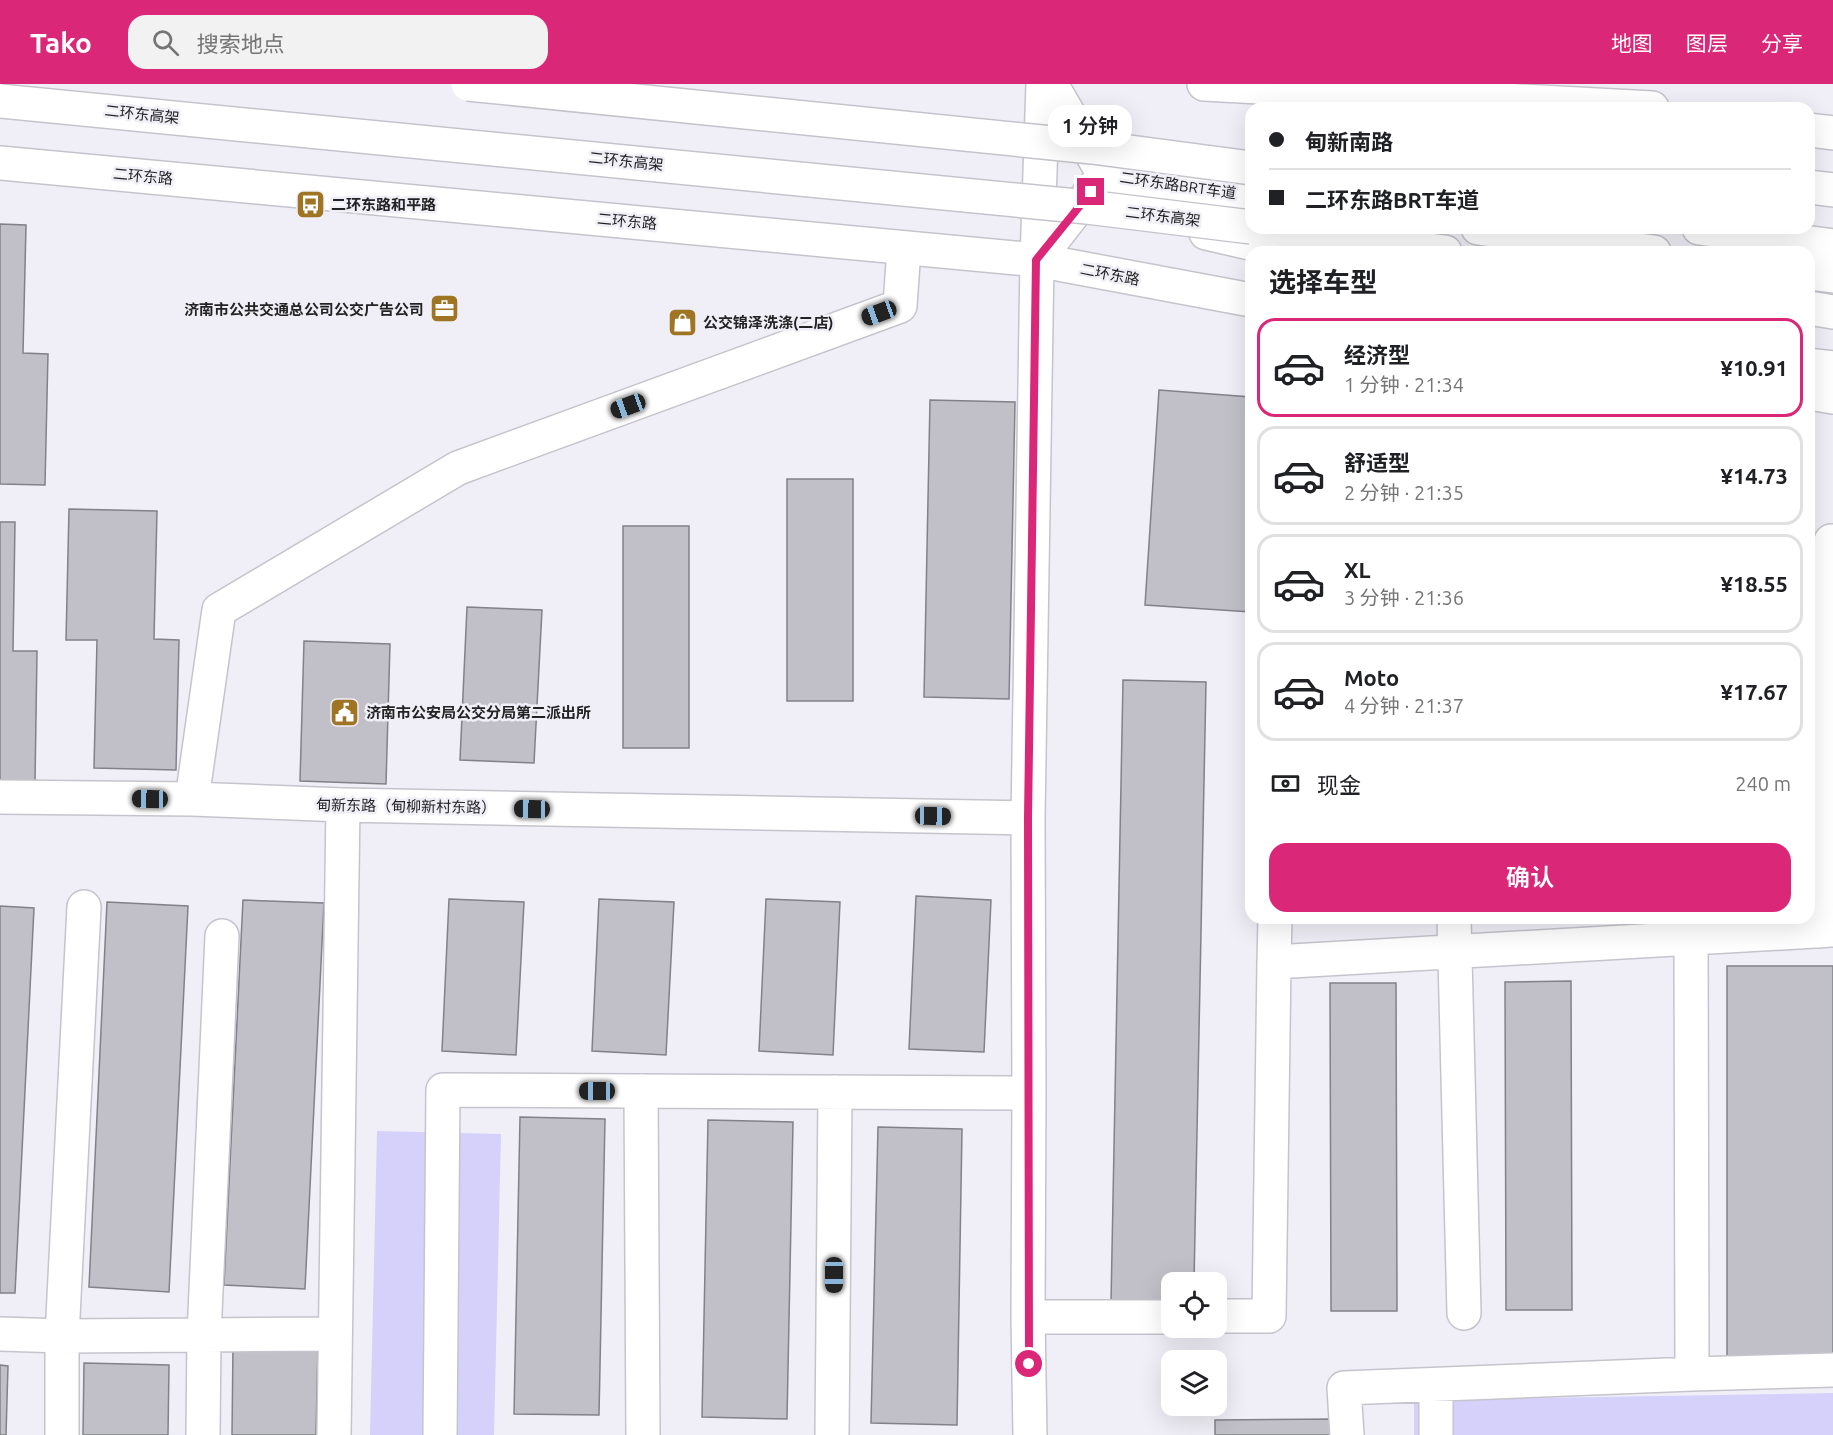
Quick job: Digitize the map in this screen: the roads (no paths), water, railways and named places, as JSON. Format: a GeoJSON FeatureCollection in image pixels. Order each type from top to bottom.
{"type":"FeatureCollection","features":[{"type":"Feature","properties":{"kind":"main road"},"geometry":{"type":"LineString","coordinates":[[468,84],[1098,161],[1245,168]]}},
{"type":"Feature","properties":{"kind":"main road"},"geometry":{"type":"LineString","coordinates":[[1030,1435],[1028,818],[1036,260],[1043,84]]}},
{"type":"Feature","properties":{"kind":"main road","name":"二环东路BRT车道"},"geometry":{"type":"LineString","coordinates":[[1051,84],[1098,161],[1245,195]]}},
{"type":"Feature","properties":{"kind":"main road"},"geometry":{"type":"LineString","coordinates":[[1204,84],[1540,102]]}},
{"type":"Feature","properties":{"kind":"main road","name":"二环东高架"},"geometry":{"type":"LineString","coordinates":[[0,101],[1087,207],[1245,227]]}},
{"type":"Feature","properties":{"kind":"main road"},"geometry":{"type":"LineString","coordinates":[[1815,131],[1833,133]]}},
{"type":"Feature","properties":{"kind":"main road"},"geometry":{"type":"LineString","coordinates":[[1098,161],[1245,155]]}},
{"type":"Feature","properties":{"kind":"main road","name":"二环东路BRT车道"},"geometry":{"type":"LineString","coordinates":[[1036,260],[1098,161]]}},
{"type":"Feature","properties":{"kind":"main road","name":"二环东路"},"geometry":{"type":"LineString","coordinates":[[0,163],[1036,260],[1245,299]]}},
{"type":"Feature","properties":{"kind":"main road"},"geometry":{"type":"LineString","coordinates":[[1815,188],[1833,190]]}},
{"type":"Feature","properties":{"kind":"main road"},"geometry":{"type":"LineString","coordinates":[[1087,207],[1261,246]]}},
{"type":"Feature","properties":{"kind":"main road","name":"二环东高架"},"geometry":{"type":"LineString","coordinates":[[1301,234],[1396,246]]}},
{"type":"Feature","properties":{"kind":"main road"},"geometry":{"type":"LineString","coordinates":[[1522,234],[1610,246]]}},
{"type":"Feature","properties":{"kind":"main road"},"geometry":{"type":"LineString","coordinates":[[1744,234],[1833,246]]}},
{"type":"Feature","properties":{"kind":"main road"},"geometry":{"type":"LineString","coordinates":[[192,799],[219,610],[458,468],[900,306],[904,248]]}},
{"type":"Feature","properties":{"kind":"main road"},"geometry":{"type":"LineString","coordinates":[[1815,274],[1833,276]]}},
{"type":"Feature","properties":{"kind":"main road"},"geometry":{"type":"LineString","coordinates":[[1815,310],[1833,312]]}},
{"type":"Feature","properties":{"kind":"main road"},"geometry":{"type":"LineString","coordinates":[[1815,366],[1833,368]]}},
{"type":"Feature","properties":{"kind":"main road"},"geometry":{"type":"LineString","coordinates":[[1815,394],[1833,398]]}},
{"type":"Feature","properties":{"kind":"main road"},"geometry":{"type":"LineString","coordinates":[[1274,962],[1454,952],[1650,929],[1691,938],[1826,931],[1831,541]]}},
{"type":"Feature","properties":{"kind":"main road","name":"甸新东路（甸柳新村东路）"},"geometry":{"type":"LineString","coordinates":[[0,797],[192,799],[343,805],[1028,818]]}},
{"type":"Feature","properties":{"kind":"main road"},"geometry":{"type":"LineString","coordinates":[[334,1435],[343,805]]}},
{"type":"Feature","properties":{"kind":"main road"},"geometry":{"type":"LineString","coordinates":[[62,1435],[62,1336],[84,907]]}},
{"type":"Feature","properties":{"kind":"main road"},"geometry":{"type":"LineString","coordinates":[[1227,1316],[1269,1316],[1275,924]]}},
{"type":"Feature","properties":{"kind":"main road"},"geometry":{"type":"LineString","coordinates":[[1454,924],[1464,1313]]}},
{"type":"Feature","properties":{"kind":"main road"},"geometry":{"type":"LineString","coordinates":[[203,1435],[204,1335],[222,936]]}},
{"type":"Feature","properties":{"kind":"main road"},"geometry":{"type":"LineString","coordinates":[[1691,938],[1692,1374]]}},
{"type":"Feature","properties":{"kind":"main road"},"geometry":{"type":"LineString","coordinates":[[440,1435],[443,1090],[1029,1093]]}},
{"type":"Feature","properties":{"kind":"main road"},"geometry":{"type":"LineString","coordinates":[[641,1091],[643,1435]]}},
{"type":"Feature","properties":{"kind":"main road"},"geometry":{"type":"LineString","coordinates":[[832,1435],[835,1092]]}},
{"type":"Feature","properties":{"kind":"main road"},"geometry":{"type":"LineString","coordinates":[[1028,1317],[1161,1317]]}},
{"type":"Feature","properties":{"kind":"main road"},"geometry":{"type":"LineString","coordinates":[[0,1334],[62,1336],[336,1334]]}},
{"type":"Feature","properties":{"kind":"main road"},"geometry":{"type":"LineString","coordinates":[[1347,1435],[1344,1388],[1833,1370]]}},
{"type":"Feature","properties":{"kind":"main road"},"geometry":{"type":"LineString","coordinates":[[1436,1386],[1436,1435]]}},
{"type":"Feature","properties":{"kind":"place","name":"二环东路和平路"},"geometry":{"type":"Point","coordinates":[310,204]}},
{"type":"Feature","properties":{"kind":"place","name":"济南市公共交通总公司公交广告公司"},"geometry":{"type":"Point","coordinates":[445,309]}},
{"type":"Feature","properties":{"kind":"place","name":"公交锦泽洗涤(二店)"},"geometry":{"type":"Point","coordinates":[682,322]}},
{"type":"Feature","properties":{"kind":"place","name":"济南市公安局公交分局第二派出所"},"geometry":{"type":"Point","coordinates":[345,712]}}]}
